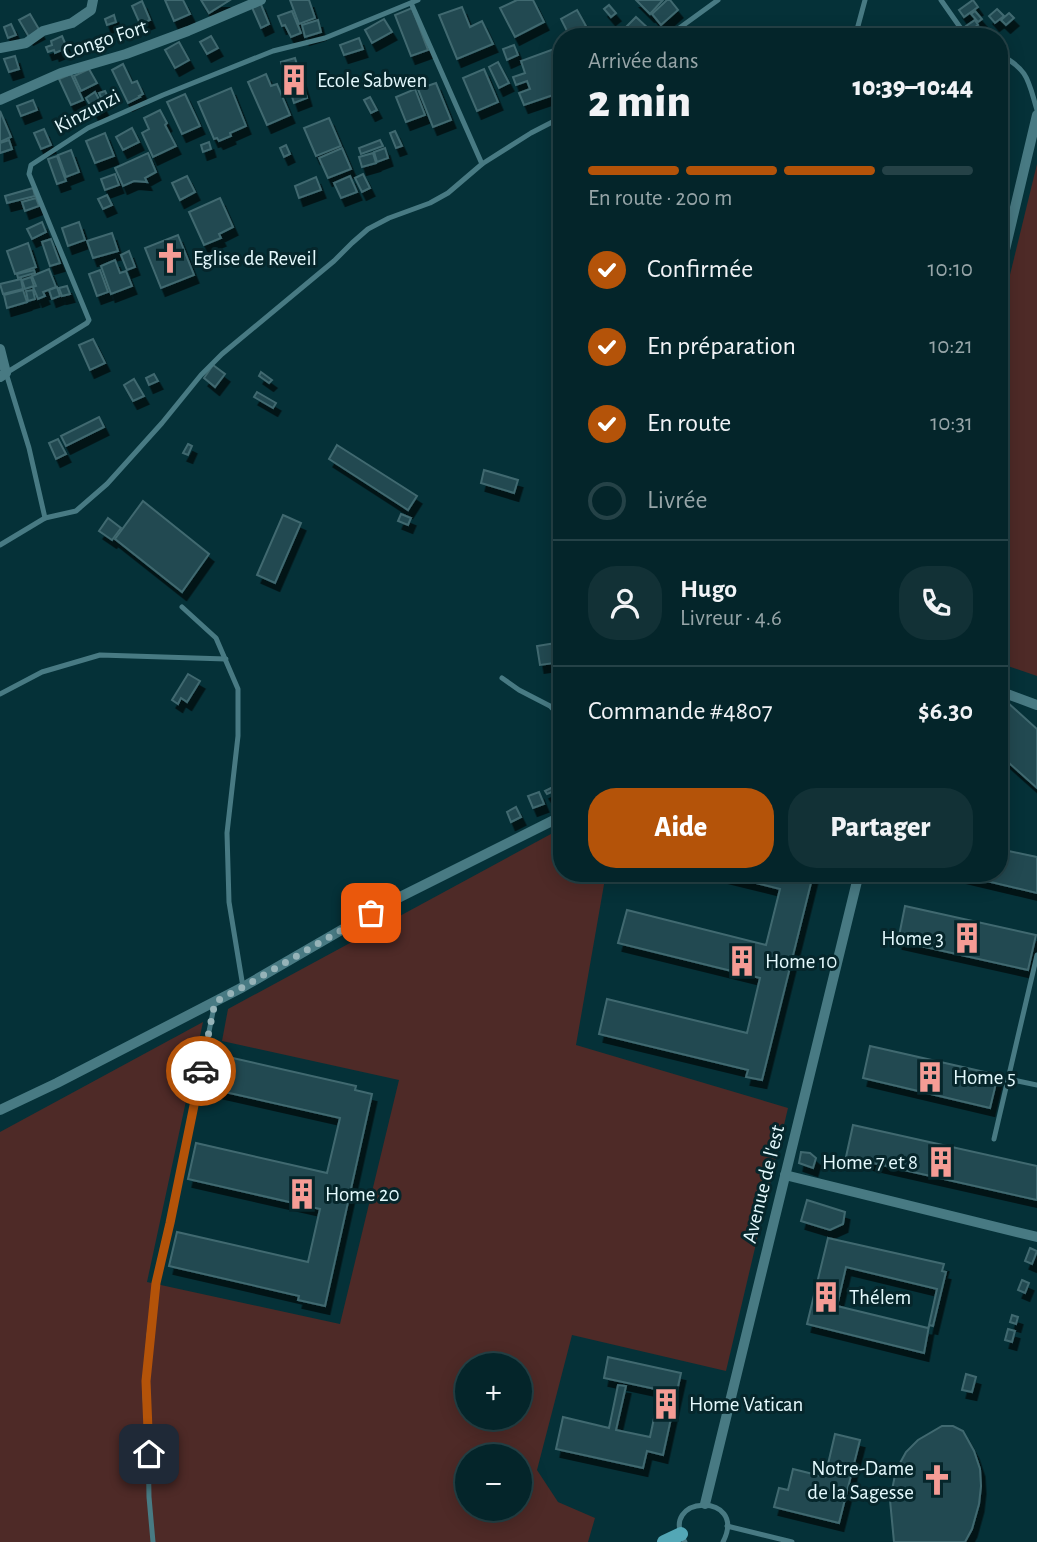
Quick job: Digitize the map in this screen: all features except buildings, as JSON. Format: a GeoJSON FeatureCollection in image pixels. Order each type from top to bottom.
{"type":"FeatureCollection","features":[{"type":"Feature","properties":{"kind":"street"},"geometry":{"type":"LineString","coordinates":[[0,48],[19,45],[32,40],[43,31],[72,23],[91,10],[93,0]]}},
{"type":"Feature","properties":{"kind":"street","name":"Congo Fort"},"geometry":{"type":"LineString","coordinates":[[0,100],[61,73],[151,45],[261,0]]}},
{"type":"Feature","properties":{"kind":"street"},"geometry":{"type":"LineString","coordinates":[[1008,236],[1037,112]]}},
{"type":"Feature","properties":{"kind":"street"},"geometry":{"type":"LineString","coordinates":[[0,349],[3,375]]}},
{"type":"Feature","properties":{"kind":"street"},"geometry":{"type":"LineString","coordinates":[[1008,694],[1037,705]]}},
{"type":"Feature","properties":{"kind":"street"},"geometry":{"type":"LineString","coordinates":[[0,1110],[215,1002],[388,903],[553,821]]}},
{"type":"Feature","properties":{"kind":"street","name":"Avenue de l'est"},"geometry":{"type":"LineString","coordinates":[[705,1504],[857,882]]}},
{"type":"Feature","properties":{"kind":"street"},"geometry":{"type":"LineString","coordinates":[[785,1175],[1037,1237]]}},
{"type":"Feature","properties":{"kind":"street"},"geometry":{"type":"LineString","coordinates":[[664,1542],[683,1538]]}},
{"type":"Feature","properties":{"kind":"lane"},"geometry":{"type":"LineString","coordinates":[[679,28],[718,0]]}},
{"type":"Feature","properties":{"kind":"lane"},"geometry":{"type":"LineString","coordinates":[[857,28],[865,0]]}},
{"type":"Feature","properties":{"kind":"lane"},"geometry":{"type":"LineString","coordinates":[[941,0],[961,28]]}},
{"type":"Feature","properties":{"kind":"lane"},"geometry":{"type":"LineString","coordinates":[[415,1],[482,164]]}},
{"type":"Feature","properties":{"kind":"lane","name":"Kinzunzi"},"geometry":{"type":"LineString","coordinates":[[3,375],[89,320],[29,174],[31,165],[88,128],[163,95],[273,51],[325,38],[415,1]]}},
{"type":"Feature","properties":{"kind":"lane"},"geometry":{"type":"LineString","coordinates":[[1008,60],[1022,69],[1028,79],[1037,112]]}},
{"type":"Feature","properties":{"kind":"lane"},"geometry":{"type":"LineString","coordinates":[[0,545],[45,518],[76,511],[107,484],[215,361],[368,229],[448,193],[482,164],[553,122]]}},
{"type":"Feature","properties":{"kind":"lane"},"geometry":{"type":"LineString","coordinates":[[3,375],[29,448],[45,518]]}},
{"type":"Feature","properties":{"kind":"lane"},"geometry":{"type":"LineString","coordinates":[[182,607],[216,638],[238,689],[239,736],[227,846],[229,902],[243,987]]}},
{"type":"Feature","properties":{"kind":"lane"},"geometry":{"type":"LineString","coordinates":[[0,694],[42,672],[100,655],[226,659]]}},
{"type":"Feature","properties":{"kind":"lane"},"geometry":{"type":"LineString","coordinates":[[502,678],[553,709]]}},
{"type":"Feature","properties":{"kind":"lane"},"geometry":{"type":"LineString","coordinates":[[993,1139],[1037,955]]}},
{"type":"Feature","properties":{"kind":"lane"},"geometry":{"type":"LineString","coordinates":[[153,1542],[145,1397],[149,1335],[158,1273],[215,1002]]}},
{"type":"Feature","properties":{"kind":"lane"},"geometry":{"type":"LineString","coordinates":[[1008,1079],[1037,1085]]}},
{"type":"Feature","properties":{"kind":"lane"},"geometry":{"type":"LineString","coordinates":[[683,1538],[681,1523],[685,1513],[694,1506],[705,1504],[713,1506],[725,1518],[727,1534],[723,1542]]}},
{"type":"Feature","properties":{"kind":"lane"},"geometry":{"type":"LineString","coordinates":[[727,1526],[792,1542]]}},
{"type":"Feature","properties":{"kind":"shaded area"},"geometry":{"type":"Polygon","coordinates":[[[1037,164],[1037,676],[1008,666],[1008,283],[1037,164]]]}},
{"type":"Feature","properties":{"kind":"shaded area"},"geometry":{"type":"Polygon","coordinates":[[[553,833],[553,882],[604,882],[576,1045],[788,1108],[726,1371],[572,1335],[537,1470],[558,1502],[595,1518],[588,1542],[0,1542],[0,1132],[203,1022],[147,1282],[340,1324],[399,1080],[222,1041],[228,1009],[553,833]]]}},
{"type":"Feature","properties":{"kind":"way so far"},"geometry":{"type":"LineString","coordinates":[[201,1071],[215,1002],[371,913]]}},
{"type":"Feature","properties":{"kind":"place","name":"Ecole Sabwen"},"geometry":{"type":"Point","coordinates":[294,80]}},
{"type":"Feature","properties":{"kind":"place","name":"Eglise de Reveil"},"geometry":{"type":"Point","coordinates":[170,258]}},
{"type":"Feature","properties":{"kind":"place","name":"Home 3"},"geometry":{"type":"Point","coordinates":[967,938]}},
{"type":"Feature","properties":{"kind":"place","name":"Home 10"},"geometry":{"type":"Point","coordinates":[742,961]}},
{"type":"Feature","properties":{"kind":"place","name":"Home 5"},"geometry":{"type":"Point","coordinates":[930,1077]}},
{"type":"Feature","properties":{"kind":"place","name":"Home 7 et 8"},"geometry":{"type":"Point","coordinates":[941,1162]}},
{"type":"Feature","properties":{"kind":"place","name":"Home 20"},"geometry":{"type":"Point","coordinates":[302,1194]}},
{"type":"Feature","properties":{"kind":"place","name":"Thélem"},"geometry":{"type":"Point","coordinates":[826,1297]}},
{"type":"Feature","properties":{"kind":"place","name":"Home Vatican"},"geometry":{"type":"Point","coordinates":[666,1404]}},
{"type":"Feature","properties":{"kind":"place","name":"Notre-Dame de la Sagesse"},"geometry":{"type":"Point","coordinates":[937,1480]}},
{"type":"Feature","properties":{"kind":"route"},"geometry":{"type":"LineString","coordinates":[[149,1454],[145,1397],[156,1283],[201,1071]]}}]}
